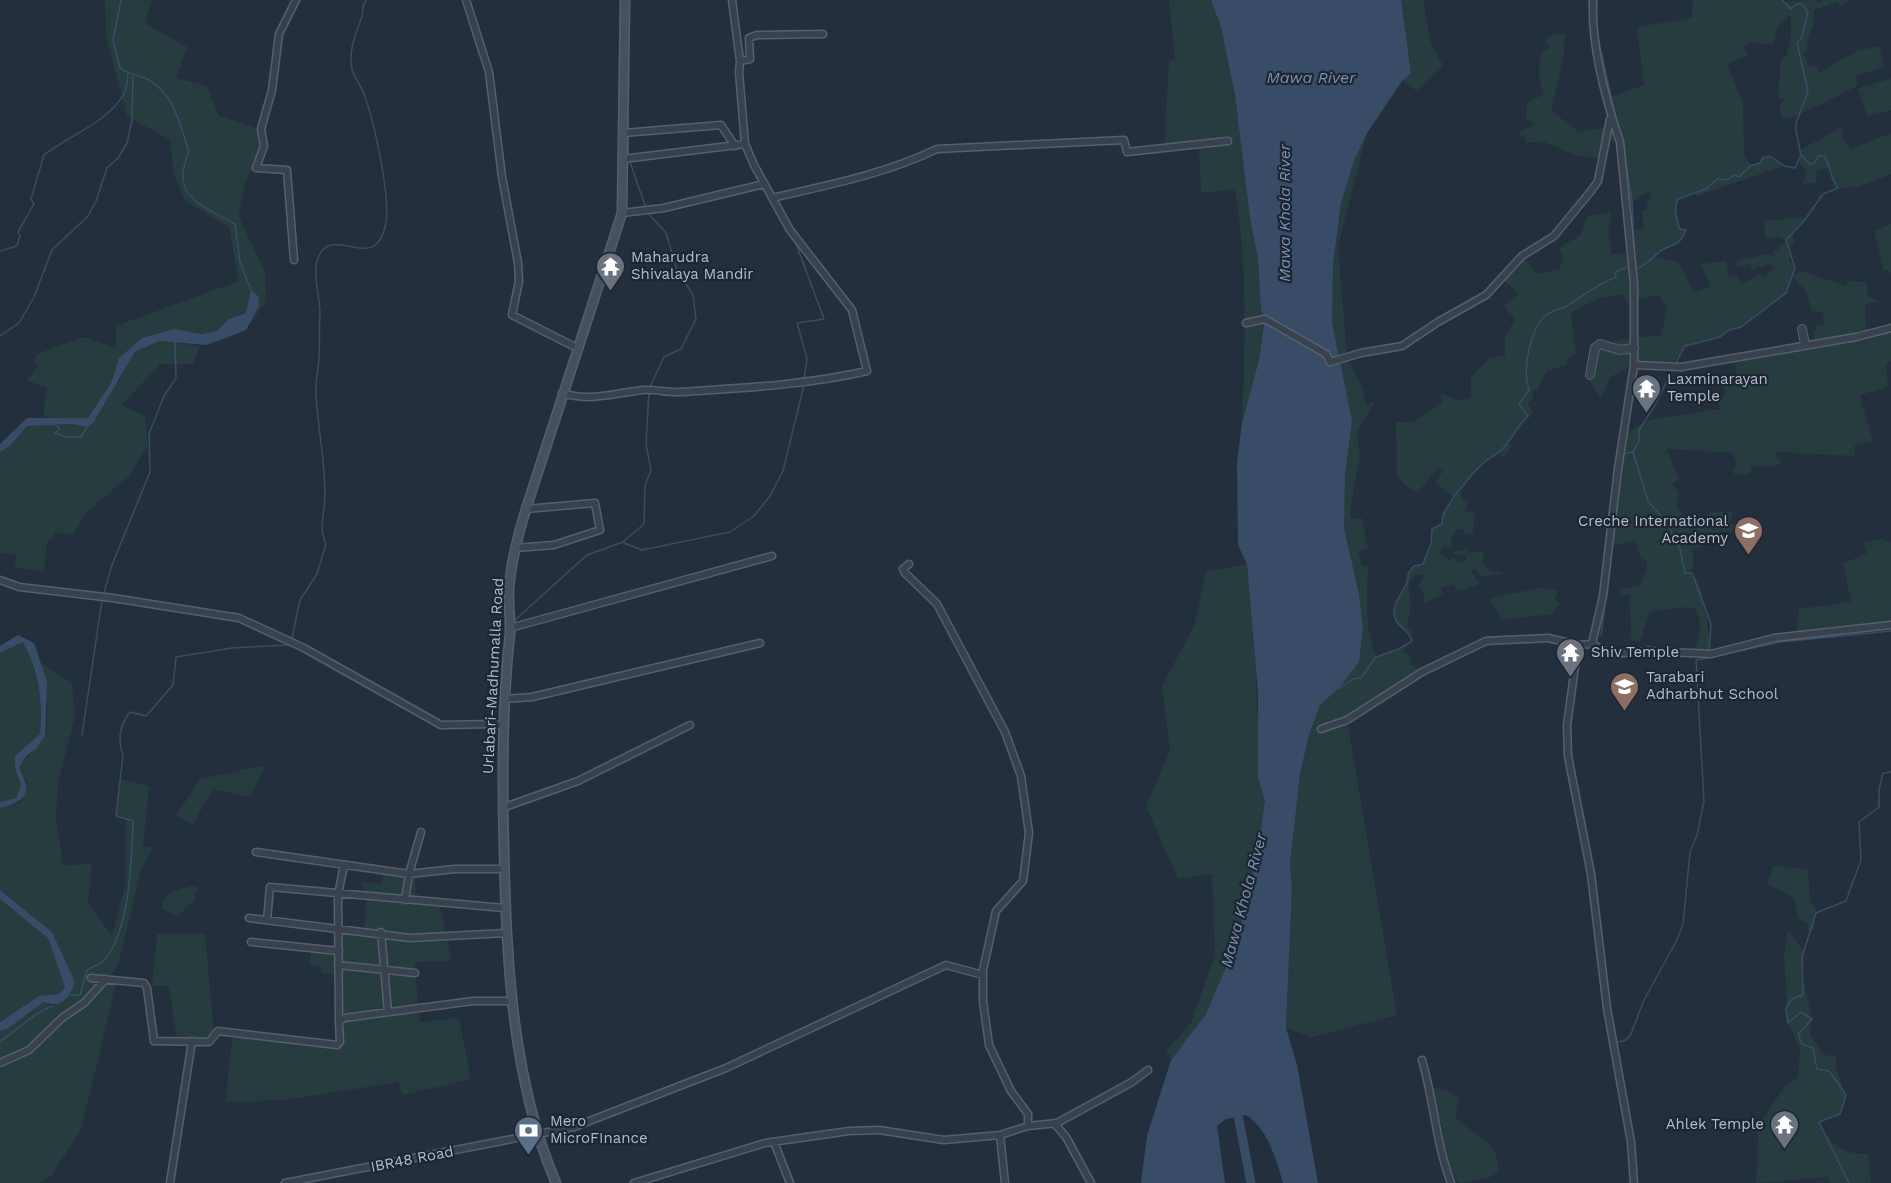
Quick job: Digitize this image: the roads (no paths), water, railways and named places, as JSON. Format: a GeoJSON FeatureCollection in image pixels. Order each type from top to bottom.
{"type":"FeatureCollection","features":[{"type":"Feature","properties":{"kind":"main road","name":"Urlabari-Madhumalla Road"},"geometry":{"type":"LineString","coordinates":[[556,1183],[527,1097],[513,1001],[504,908],[501,808],[504,696],[510,628],[509,590],[515,548],[526,508],[622,213],[625,0]]}},
{"type":"Feature","properties":{"kind":"street"},"geometry":{"type":"LineString","coordinates":[[294,260],[287,170],[256,168],[264,146],[261,129],[272,90],[279,34],[296,0]]}},
{"type":"Feature","properties":{"kind":"street"},"geometry":{"type":"LineString","coordinates":[[466,0],[489,72],[502,177],[518,263],[519,281],[512,315],[577,348]]}},
{"type":"Feature","properties":{"kind":"street"},"geometry":{"type":"LineString","coordinates":[[562,393],[576,398],[646,390],[704,391],[812,381],[867,371],[852,310],[790,230],[745,144],[740,61],[732,0]]}},
{"type":"Feature","properties":{"kind":"street"},"geometry":{"type":"LineString","coordinates":[[1592,644],[1603,596],[1618,469],[1634,366],[1635,313],[1620,142],[1611,116],[1592,23],[1593,0]]}},
{"type":"Feature","properties":{"kind":"street"},"geometry":{"type":"LineString","coordinates":[[740,61],[750,59],[751,36],[823,34]]}},
{"type":"Feature","properties":{"kind":"street"},"geometry":{"type":"LineString","coordinates":[[1246,323],[1265,319],[1326,354],[1330,362],[1361,352],[1402,346],[1438,321],[1486,295],[1522,256],[1554,236],[1598,181],[1608,142],[1611,116]]}},
{"type":"Feature","properties":{"kind":"street"},"geometry":{"type":"LineString","coordinates":[[623,133],[722,125],[735,146]]}},
{"type":"Feature","properties":{"kind":"street"},"geometry":{"type":"LineString","coordinates":[[772,198],[857,178],[909,162],[937,148],[1124,140],[1127,152],[1228,141]]}},
{"type":"Feature","properties":{"kind":"street"},"geometry":{"type":"LineString","coordinates":[[623,159],[745,144]]}},
{"type":"Feature","properties":{"kind":"street"},"geometry":{"type":"LineString","coordinates":[[622,213],[664,208],[764,184]]}},
{"type":"Feature","properties":{"kind":"street"},"geometry":{"type":"LineString","coordinates":[[1634,366],[1681,367],[1804,344],[1856,337],[1891,328]]}},
{"type":"Feature","properties":{"kind":"street"},"geometry":{"type":"LineString","coordinates":[[1802,329],[1804,344]]}},
{"type":"Feature","properties":{"kind":"street"},"geometry":{"type":"LineString","coordinates":[[1590,375],[1595,348],[1600,344],[1620,350],[1634,348]]}},
{"type":"Feature","properties":{"kind":"street"},"geometry":{"type":"LineString","coordinates":[[515,548],[554,545],[600,531],[595,503],[526,508]]}},
{"type":"Feature","properties":{"kind":"street"},"geometry":{"type":"LineString","coordinates":[[510,628],[772,556]]}},
{"type":"Feature","properties":{"kind":"street"},"geometry":{"type":"LineString","coordinates":[[909,564],[903,569],[905,573],[938,604],[1005,732],[1022,776],[1029,833],[1023,881],[996,911],[983,975],[982,1001],[989,1045],[1011,1091],[1028,1114],[1028,1126]]}},
{"type":"Feature","properties":{"kind":"street"},"geometry":{"type":"LineString","coordinates":[[0,580],[19,587],[114,598],[239,618],[304,648],[441,725],[494,724],[504,726]]}},
{"type":"Feature","properties":{"kind":"street"},"geometry":{"type":"LineString","coordinates":[[1321,729],[1347,720],[1422,672],[1486,641],[1548,638],[1578,645],[1592,644],[1611,654],[1648,651],[1710,654],[1774,638],[1891,625]]}},
{"type":"Feature","properties":{"kind":"street"},"geometry":{"type":"LineString","coordinates":[[504,696],[506,699],[532,697],[760,643]]}},
{"type":"Feature","properties":{"kind":"street"},"geometry":{"type":"LineString","coordinates":[[1578,645],[1567,725],[1568,756],[1591,874],[1607,1007],[1631,1142],[1634,1183]]}},
{"type":"Feature","properties":{"kind":"street"},"geometry":{"type":"LineString","coordinates":[[501,808],[566,786],[690,725]]}},
{"type":"Feature","properties":{"kind":"street"},"geometry":{"type":"LineString","coordinates":[[405,900],[409,874],[421,832]]}},
{"type":"Feature","properties":{"kind":"street"},"geometry":{"type":"LineString","coordinates":[[256,852],[409,874],[455,869],[504,869]]}},
{"type":"Feature","properties":{"kind":"street"},"geometry":{"type":"LineString","coordinates":[[91,978],[144,983],[147,988],[154,1041],[208,1042],[218,1031],[337,1045],[340,1042],[338,894],[344,865]]}},
{"type":"Feature","properties":{"kind":"street"},"geometry":{"type":"LineString","coordinates":[[267,920],[270,887],[504,908]]}},
{"type":"Feature","properties":{"kind":"street"},"geometry":{"type":"LineString","coordinates":[[249,918],[381,932],[410,938],[506,933]]}},
{"type":"Feature","properties":{"kind":"street"},"geometry":{"type":"LineString","coordinates":[[381,932],[388,1012]]}},
{"type":"Feature","properties":{"kind":"street"},"geometry":{"type":"LineString","coordinates":[[251,942],[339,951]]}},
{"type":"Feature","properties":{"kind":"street"},"geometry":{"type":"LineString","coordinates":[[338,965],[414,973]]}},
{"type":"Feature","properties":{"kind":"street","name":"IBR48 Road"},"geometry":{"type":"LineString","coordinates":[[285,1183],[574,1127],[680,1088],[946,965],[983,975]]}},
{"type":"Feature","properties":{"kind":"street"},"geometry":{"type":"LineString","coordinates":[[0,1063],[29,1050],[62,1018],[84,1003],[106,979]]}},
{"type":"Feature","properties":{"kind":"street"},"geometry":{"type":"LineString","coordinates":[[339,1022],[344,1018],[473,1001],[513,1001]]}},
{"type":"Feature","properties":{"kind":"street"},"geometry":{"type":"LineString","coordinates":[[170,1183],[192,1041]]}},
{"type":"Feature","properties":{"kind":"street"},"geometry":{"type":"LineString","coordinates":[[1422,1060],[1439,1131],[1441,1155],[1451,1183]]}},
{"type":"Feature","properties":{"kind":"street"},"geometry":{"type":"LineString","coordinates":[[634,1183],[774,1142],[849,1131],[879,1130],[944,1140],[1000,1135],[1028,1126],[1054,1123],[1132,1082],[1148,1070]]}},
{"type":"Feature","properties":{"kind":"street"},"geometry":{"type":"LineString","coordinates":[[1054,1123],[1066,1137],[1091,1183]]}},
{"type":"Feature","properties":{"kind":"street"},"geometry":{"type":"LineString","coordinates":[[1000,1135],[1005,1183]]}},
{"type":"Feature","properties":{"kind":"street"},"geometry":{"type":"LineString","coordinates":[[774,1142],[790,1183]]}},
{"type":"Feature","properties":{"kind":"water","name":"Mawa River"},"geometry":{"type":"Polygon","coordinates":[[[1211,0],[1401,0],[1411,73],[1402,81],[1367,133],[1354,161],[1341,203],[1333,265],[1332,323],[1352,420],[1345,475],[1344,528],[1359,594],[1363,628],[1359,662],[1338,689],[1320,705],[1309,735],[1300,774],[1290,864],[1292,888],[1286,1028],[1297,1065],[1318,1183],[1283,1183],[1266,1136],[1246,1115],[1226,1119],[1217,1126],[1225,1183],[1141,1183],[1147,1136],[1171,1060],[1206,1014],[1236,944],[1257,857],[1265,801],[1258,777],[1258,692],[1247,564],[1238,545],[1237,463],[1242,423],[1259,360],[1265,319],[1261,310],[1258,259],[1250,218],[1235,95],[1221,27],[1211,0]]]}},
{"type":"Feature","properties":{"kind":"water"},"geometry":{"type":"Polygon","coordinates":[[[251,290],[258,296],[259,306],[246,330],[207,345],[159,341],[135,352],[93,423],[87,427],[72,424],[27,426],[10,446],[0,452],[0,444],[27,418],[88,418],[111,383],[119,358],[142,338],[174,329],[202,334],[217,331],[229,319],[246,313],[251,290]]]}},
{"type":"Feature","properties":{"kind":"water"},"geometry":{"type":"Polygon","coordinates":[[[18,635],[34,643],[47,682],[45,736],[36,749],[26,756],[19,768],[26,784],[25,795],[16,802],[0,808],[0,802],[16,798],[21,785],[15,768],[15,756],[40,734],[39,687],[33,664],[23,642],[0,653],[0,646],[18,635]]]}},
{"type":"Feature","properties":{"kind":"water"},"geometry":{"type":"Polygon","coordinates":[[[0,890],[52,932],[75,982],[64,1001],[55,1004],[44,1002],[7,1029],[0,1031],[0,1022],[39,996],[59,994],[65,987],[48,938],[0,899],[0,890]]]}},
{"type":"Feature","properties":{"kind":"waterway"},"geometry":{"type":"LineString","coordinates":[[121,0],[113,40],[120,68],[158,86],[171,103],[189,152],[184,167],[183,180],[186,190],[201,205],[235,224],[240,262],[251,290]]}},
{"type":"Feature","properties":{"kind":"waterway"},"geometry":{"type":"LineString","coordinates":[[292,638],[300,600],[317,574],[326,544],[322,526],[325,495],[324,470],[316,390],[320,313],[316,265],[322,251],[329,246],[356,248],[373,246],[380,240],[387,215],[377,141],[368,106],[351,62],[353,42],[366,0]]}},
{"type":"Feature","properties":{"kind":"waterway"},"geometry":{"type":"LineString","coordinates":[[1596,14],[1597,0]]}},
{"type":"Feature","properties":{"kind":"waterway"},"geometry":{"type":"LineString","coordinates":[[1674,366],[1685,346],[1720,337],[1729,330],[1741,327],[1786,293],[1795,268],[1786,240],[1804,221],[1823,194],[1838,188],[1824,156],[1818,156],[1815,163],[1810,164],[1801,155],[1796,123],[1808,91],[1797,43],[1802,37],[1808,12],[1802,4],[1797,4],[1791,9],[1782,0]]}},
{"type":"Feature","properties":{"kind":"waterway"},"geometry":{"type":"LineString","coordinates":[[1597,33],[1616,119]]}},
{"type":"Feature","properties":{"kind":"waterway"},"geometry":{"type":"LineString","coordinates":[[0,251],[17,246],[20,236],[18,232],[34,204],[31,199],[44,155],[109,112],[125,92],[128,73]]}},
{"type":"Feature","properties":{"kind":"waterway"},"geometry":{"type":"LineString","coordinates":[[0,336],[19,323],[34,297],[52,250],[88,216],[96,201],[107,168],[118,158],[127,143],[132,120],[133,77]]}},
{"type":"Feature","properties":{"kind":"waterway"},"geometry":{"type":"LineString","coordinates":[[627,114],[628,130]]}},
{"type":"Feature","properties":{"kind":"waterway"},"geometry":{"type":"LineString","coordinates":[[628,135],[628,157]]}},
{"type":"Feature","properties":{"kind":"waterway"},"geometry":{"type":"LineString","coordinates":[[1624,150],[1632,201],[1635,265]]}},
{"type":"Feature","properties":{"kind":"waterway"},"geometry":{"type":"LineString","coordinates":[[1636,269],[1662,250],[1679,242],[1683,236],[1686,230],[1680,229],[1676,214],[1678,199],[1706,189],[1717,179],[1726,180],[1735,175],[1739,177],[1750,166],[1770,156],[1784,166],[1795,168],[1801,155]]}},
{"type":"Feature","properties":{"kind":"waterway"},"geometry":{"type":"LineString","coordinates":[[630,162],[646,208]]}},
{"type":"Feature","properties":{"kind":"waterway"},"geometry":{"type":"LineString","coordinates":[[648,213],[666,233],[677,270],[693,295],[696,319],[681,349],[664,357],[650,387]]}},
{"type":"Feature","properties":{"kind":"waterway"},"geometry":{"type":"LineString","coordinates":[[795,241],[824,319],[797,323],[807,358],[804,380]]}},
{"type":"Feature","properties":{"kind":"waterway"},"geometry":{"type":"LineString","coordinates":[[1338,689],[1353,679],[1361,678],[1376,657],[1399,649],[1412,641],[1395,619],[1396,603],[1407,584],[1408,574],[1414,566],[1423,564],[1431,544],[1432,529],[1442,524],[1451,501],[1483,463],[1506,445],[1528,416],[1519,404],[1529,390],[1527,362],[1531,341],[1539,323],[1549,313],[1565,307],[1616,277],[1615,272],[1627,267]]}},
{"type":"Feature","properties":{"kind":"waterway"},"geometry":{"type":"LineString","coordinates":[[104,593],[112,565],[150,472],[149,434],[164,396],[176,378],[175,342]]}},
{"type":"Feature","properties":{"kind":"waterway"},"geometry":{"type":"LineString","coordinates":[[1673,369],[1654,407],[1639,430],[1639,441],[1633,452],[1648,501],[1667,523],[1680,549],[1685,573],[1692,573],[1711,624],[1709,650]]}},
{"type":"Feature","properties":{"kind":"waterway"},"geometry":{"type":"LineString","coordinates":[[624,543],[642,550],[730,532],[754,516],[770,496],[783,471],[804,385]]}},
{"type":"Feature","properties":{"kind":"waterway"},"geometry":{"type":"LineString","coordinates":[[515,620],[587,555],[623,542],[644,524],[645,485],[651,470],[646,444],[649,391]]}},
{"type":"Feature","properties":{"kind":"waterway"},"geometry":{"type":"LineString","coordinates":[[54,423],[60,429],[55,433],[67,437],[81,437],[88,425]]}},
{"type":"Feature","properties":{"kind":"waterway"},"geometry":{"type":"LineString","coordinates":[[1622,454],[1632,452]]}},
{"type":"Feature","properties":{"kind":"waterway"},"geometry":{"type":"LineString","coordinates":[[1606,594],[1615,521]]}},
{"type":"Feature","properties":{"kind":"waterway"},"geometry":{"type":"LineString","coordinates":[[1601,635],[1606,598]]}},
{"type":"Feature","properties":{"kind":"waterway"},"geometry":{"type":"LineString","coordinates":[[82,735],[102,600]]}},
{"type":"Feature","properties":{"kind":"waterway"},"geometry":{"type":"LineString","coordinates":[[1712,657],[1780,642],[1891,631]]}},
{"type":"Feature","properties":{"kind":"waterway"},"geometry":{"type":"LineString","coordinates":[[71,995],[80,995],[87,970],[101,962],[112,949],[124,914],[132,854],[133,821],[116,816],[123,755],[120,732],[130,712],[146,716],[173,685],[176,657],[232,648],[288,645]]}},
{"type":"Feature","properties":{"kind":"waterway"},"geometry":{"type":"LineString","coordinates":[[1618,1042],[1626,1040],[1631,1034],[1644,1000],[1677,940],[1683,924],[1690,852],[1697,835],[1704,801],[1696,660],[1707,658]]}},
{"type":"Feature","properties":{"kind":"waterway"},"geometry":{"type":"LineString","coordinates":[[1849,1183],[1819,1122],[1840,1114],[1846,1095],[1829,1071],[1817,1069],[1813,1048],[1802,1044],[1798,1034],[1812,1019],[1801,1012],[1788,1023],[1786,1008],[1792,999],[1803,995],[1802,957],[1816,913],[1846,901],[1861,860],[1859,822],[1879,807],[1879,790],[1883,773],[1891,772]]}},
{"type":"Feature","properties":{"kind":"waterway"},"geometry":{"type":"LineString","coordinates":[[0,1041],[39,1013],[53,1006]]}},
{"type":"Feature","properties":{"kind":"waterway","name":"Mawa Khola River"},"geometry":{"type":"LineString","coordinates":[[1236,1105],[1251,1183]]}},
{"type":"Feature","properties":{"kind":"place","name":"Maharudra Shivalaya Mandir"},"geometry":{"type":"Point","coordinates":[610,292]}},
{"type":"Feature","properties":{"kind":"place","name":"Laxminarayan Temple"},"geometry":{"type":"Point","coordinates":[1646,414]}},
{"type":"Feature","properties":{"kind":"place","name":"Creche International Academy"},"geometry":{"type":"Point","coordinates":[1749,556]}},
{"type":"Feature","properties":{"kind":"place","name":"Shiv Temple"},"geometry":{"type":"Point","coordinates":[1570,678]}},
{"type":"Feature","properties":{"kind":"place","name":"Tarabari Adharbhut School"},"geometry":{"type":"Point","coordinates":[1625,712]}},
{"type":"Feature","properties":{"kind":"place","name":"Ahlek Temple"},"geometry":{"type":"Point","coordinates":[1785,1150]}},
{"type":"Feature","properties":{"kind":"place","name":"Mero MicroFInance"},"geometry":{"type":"Point","coordinates":[529,1156]}}]}
